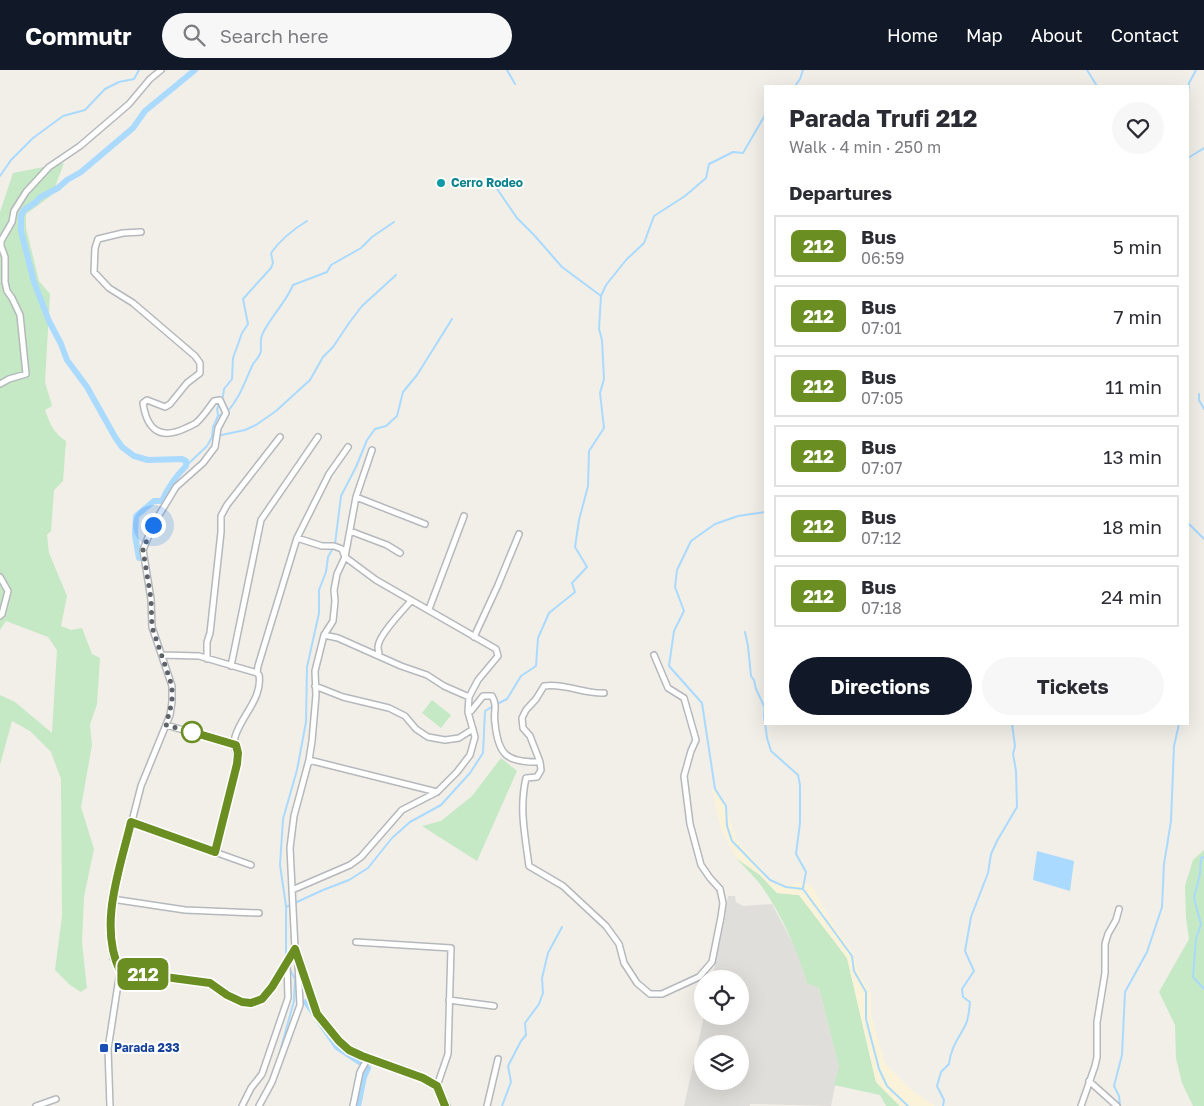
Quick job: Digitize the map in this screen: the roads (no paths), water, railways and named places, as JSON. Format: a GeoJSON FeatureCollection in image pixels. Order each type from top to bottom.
{"type":"FeatureCollection","features":[{"type":"Feature","properties":{"kind":"street"},"geometry":{"type":"LineString","coordinates":[[0,384],[9,378],[26,374],[20,315],[7,291],[5,257],[1,246],[12,222],[14,211],[26,192],[49,167],[80,146],[122,110],[161,70]]}},
{"type":"Feature","properties":{"kind":"street"},"geometry":{"type":"LineString","coordinates":[[110,1106],[108,1049],[120,971],[113,958],[110,923],[112,899],[141,786],[166,725],[172,702],[172,686],[152,627],[151,599],[143,550],[153,525],[176,487],[203,463],[215,447],[218,428],[226,413],[220,400],[214,401],[203,416],[194,424],[169,435],[154,429],[145,416],[143,404],[146,400],[165,407],[170,404],[187,383],[200,373],[200,363],[195,356],[168,332],[133,303],[109,288],[94,272],[95,248],[98,239],[122,233],[141,232]]}},
{"type":"Feature","properties":{"kind":"street"},"geometry":{"type":"LineString","coordinates":[[207,659],[207,642],[210,633],[221,516],[227,505],[280,436]]}},
{"type":"Feature","properties":{"kind":"street"},"geometry":{"type":"LineString","coordinates":[[231,666],[261,520],[318,436]]}},
{"type":"Feature","properties":{"kind":"street"},"geometry":{"type":"LineString","coordinates":[[215,852],[237,764],[238,753],[235,739],[260,687],[259,675],[257,673],[297,538],[329,474],[348,447]]}},
{"type":"Feature","properties":{"kind":"street"},"geometry":{"type":"LineString","coordinates":[[372,450],[356,497],[345,557],[337,574],[334,590],[336,601],[333,621],[324,635],[315,671],[315,710],[309,760],[294,816],[289,864],[295,949],[317,1014],[339,1041],[349,1050],[423,1078],[437,1086],[446,1105]]}},
{"type":"Feature","properties":{"kind":"street"},"geometry":{"type":"LineString","coordinates":[[356,497],[425,524]]}},
{"type":"Feature","properties":{"kind":"street"},"geometry":{"type":"LineString","coordinates":[[429,609],[464,516]]}},
{"type":"Feature","properties":{"kind":"street"},"geometry":{"type":"LineString","coordinates":[[350,531],[386,545],[400,553]]}},
{"type":"Feature","properties":{"kind":"street"},"geometry":{"type":"LineString","coordinates":[[474,636],[498,586],[519,534]]}},
{"type":"Feature","properties":{"kind":"street"},"geometry":{"type":"LineString","coordinates":[[292,890],[350,865],[361,857],[402,810],[437,792],[457,772],[470,755],[475,737],[468,712],[469,697],[478,680],[498,656],[496,649],[376,580],[345,557],[342,549],[334,546],[322,546],[297,538]]}},
{"type":"Feature","properties":{"kind":"street"},"geometry":{"type":"LineString","coordinates":[[0,577],[8,591],[0,616]]}},
{"type":"Feature","properties":{"kind":"street"},"geometry":{"type":"LineString","coordinates":[[380,655],[378,647],[380,640],[411,601]]}},
{"type":"Feature","properties":{"kind":"street"},"geometry":{"type":"LineString","coordinates":[[324,635],[338,638],[380,655],[401,666],[427,675],[444,686],[469,697]]}},
{"type":"Feature","properties":{"kind":"street"},"geometry":{"type":"LineString","coordinates":[[162,655],[191,656],[207,659],[257,673]]}},
{"type":"Feature","properties":{"kind":"street"},"geometry":{"type":"LineString","coordinates":[[604,693],[584,692],[553,685],[544,686],[522,718],[523,728],[530,736],[540,762],[541,770],[537,777],[526,778],[522,796],[522,817],[529,866],[563,886],[606,926],[619,944],[624,964],[637,983],[650,994],[662,994],[699,977],[712,962],[723,903],[720,889],[701,865],[690,824],[684,776],[696,740],[684,698],[668,688],[654,655]]}},
{"type":"Feature","properties":{"kind":"street"},"geometry":{"type":"LineString","coordinates":[[315,686],[342,697],[390,708],[405,716],[416,729],[428,737],[445,740],[459,738],[473,729]]}},
{"type":"Feature","properties":{"kind":"street"},"geometry":{"type":"LineString","coordinates":[[468,712],[471,711],[483,696],[492,696],[496,705],[494,723],[497,743],[502,752],[507,757],[527,762],[540,762]]}},
{"type":"Feature","properties":{"kind":"street"},"geometry":{"type":"LineString","coordinates":[[166,725],[236,745]]}},
{"type":"Feature","properties":{"kind":"street"},"geometry":{"type":"LineString","coordinates":[[309,760],[437,792]]}},
{"type":"Feature","properties":{"kind":"street"},"geometry":{"type":"LineString","coordinates":[[131,822],[251,865]]}},
{"type":"Feature","properties":{"kind":"street"},"geometry":{"type":"LineString","coordinates":[[112,899],[185,910],[259,913]]}},
{"type":"Feature","properties":{"kind":"street"},"geometry":{"type":"LineString","coordinates":[[1081,1106],[1097,1057],[1097,1022],[1105,973],[1105,944],[1108,934],[1119,914],[1119,909]]}},
{"type":"Feature","properties":{"kind":"street"},"geometry":{"type":"LineString","coordinates":[[356,942],[451,948],[448,1054],[437,1086]]}},
{"type":"Feature","properties":{"kind":"street"},"geometry":{"type":"LineString","coordinates":[[120,971],[210,983],[227,995],[242,1002],[251,1003],[262,999],[272,987],[295,949]]}},
{"type":"Feature","properties":{"kind":"street"},"geometry":{"type":"LineString","coordinates":[[259,1106],[272,1082],[300,1005],[298,957]]}},
{"type":"Feature","properties":{"kind":"street"},"geometry":{"type":"LineString","coordinates":[[242,1106],[251,1088],[262,1074],[288,998],[286,962]]}},
{"type":"Feature","properties":{"kind":"street"},"geometry":{"type":"LineString","coordinates":[[450,1000],[494,1006]]}},
{"type":"Feature","properties":{"kind":"street"},"geometry":{"type":"LineString","coordinates":[[353,1106],[360,1072],[368,1058]]}},
{"type":"Feature","properties":{"kind":"street"},"geometry":{"type":"LineString","coordinates":[[487,1106],[498,1059]]}},
{"type":"Feature","properties":{"kind":"street"},"geometry":{"type":"LineString","coordinates":[[1089,1081],[1117,1106]]}},
{"type":"Feature","properties":{"kind":"street"},"geometry":{"type":"LineString","coordinates":[[36,1106],[56,1099]]}},
{"type":"Feature","properties":{"kind":"water"},"geometry":{"type":"Polygon","coordinates":[[[1037,851],[1074,861],[1070,891],[1033,880],[1037,851]]]}},
{"type":"Feature","properties":{"kind":"waterway"},"geometry":{"type":"LineString","coordinates":[[0,176],[11,160],[33,138],[63,116],[85,110],[105,89],[119,82],[134,79],[139,70]]}},
{"type":"Feature","properties":{"kind":"waterway"},"geometry":{"type":"LineString","coordinates":[[139,558],[135,535],[136,516],[154,501],[162,501],[172,482],[186,466],[186,461],[182,459],[148,460],[134,456],[122,447],[115,437],[87,387],[67,360],[49,321],[34,282],[21,231],[21,216],[24,210],[39,198],[81,172],[133,128],[145,111],[195,70]]}},
{"type":"Feature","properties":{"kind":"waterway"},"geometry":{"type":"LineString","coordinates":[[507,70],[515,84]]}},
{"type":"Feature","properties":{"kind":"waterway"},"geometry":{"type":"LineString","coordinates":[[796,85],[803,70]]}},
{"type":"Feature","properties":{"kind":"waterway"},"geometry":{"type":"LineString","coordinates":[[1087,70],[1096,85]]}},
{"type":"Feature","properties":{"kind":"waterway"},"geometry":{"type":"LineString","coordinates":[[1189,85],[1196,70]]}},
{"type":"Feature","properties":{"kind":"waterway"},"geometry":{"type":"LineString","coordinates":[[497,704],[507,699],[521,676],[536,666],[538,638],[549,613],[575,592],[572,583],[587,567],[575,547],[579,520],[588,486],[589,451],[604,428],[600,393],[604,379],[602,340],[599,329],[601,296],[606,285],[626,260],[644,243],[654,216],[685,196],[706,178],[709,164],[733,152],[743,153],[764,117]]}},
{"type":"Feature","properties":{"kind":"waterway"},"geometry":{"type":"LineString","coordinates":[[1189,157],[1204,148]]}},
{"type":"Feature","properties":{"kind":"waterway"},"geometry":{"type":"LineString","coordinates":[[493,183],[517,218],[562,267],[601,296]]}},
{"type":"Feature","properties":{"kind":"waterway"},"geometry":{"type":"LineString","coordinates":[[218,415],[217,409],[224,389],[232,379],[233,358],[242,333],[248,324],[243,299],[271,268],[273,263],[271,253],[275,248],[287,235],[307,221]]}},
{"type":"Feature","properties":{"kind":"waterway"},"geometry":{"type":"LineString","coordinates":[[227,412],[239,395],[253,364],[260,355],[261,337],[265,328],[293,285],[327,272],[331,265],[361,248],[372,237],[394,222]]}},
{"type":"Feature","properties":{"kind":"waterway"},"geometry":{"type":"LineString","coordinates":[[217,436],[245,430],[276,411],[310,380],[323,357],[333,347],[362,306],[396,275]]}},
{"type":"Feature","properties":{"kind":"waterway"},"geometry":{"type":"LineString","coordinates":[[335,544],[341,496],[367,440],[375,429],[386,426],[397,416],[403,392],[417,375],[452,319]]}},
{"type":"Feature","properties":{"kind":"waterway"},"geometry":{"type":"LineString","coordinates":[[1199,394],[1199,400],[1204,409]]}},
{"type":"Feature","properties":{"kind":"waterway"},"geometry":{"type":"LineString","coordinates":[[186,466],[207,446],[212,437],[213,427],[218,416],[223,414]]}},
{"type":"Feature","properties":{"kind":"waterway"},"geometry":{"type":"LineString","coordinates":[[764,512],[738,516],[715,524],[691,541],[677,570],[675,587],[684,611],[674,631],[669,666],[702,703],[715,789],[726,806],[727,826],[732,841],[770,880],[786,887],[803,889],[852,956],[854,971],[866,992],[866,1019],[879,1069],[887,1086],[908,1106]]}},
{"type":"Feature","properties":{"kind":"waterway"},"geometry":{"type":"LineString","coordinates":[[1189,524],[1204,539]]}},
{"type":"Feature","properties":{"kind":"waterway"},"geometry":{"type":"LineString","coordinates":[[286,906],[280,865],[283,819],[297,770],[306,722],[307,667],[319,613],[319,590],[326,572],[328,557],[333,548]]}},
{"type":"Feature","properties":{"kind":"waterway"},"geometry":{"type":"LineString","coordinates":[[745,632],[751,676],[764,706]]}},
{"type":"Feature","properties":{"kind":"waterway"},"geometry":{"type":"LineString","coordinates":[[286,959],[286,907],[349,880],[368,868],[392,838],[410,822],[441,805],[470,773],[483,753],[485,711],[493,706]]}},
{"type":"Feature","properties":{"kind":"waterway"},"geometry":{"type":"LineString","coordinates":[[765,725],[771,751],[798,775],[800,785],[800,823],[796,854],[806,872],[803,888]]}},
{"type":"Feature","properties":{"kind":"waterway"},"geometry":{"type":"LineString","coordinates":[[943,1106],[944,1100],[937,1086],[941,1072],[949,1064],[953,1048],[969,1014],[970,1002],[963,997],[962,989],[974,971],[965,951],[971,917],[988,873],[991,854],[1017,807],[1016,771],[1013,754],[1015,746],[1012,725]]}},
{"type":"Feature","properties":{"kind":"waterway"},"geometry":{"type":"LineString","coordinates":[[1120,1106],[1119,1096],[1114,1086],[1122,1055],[1125,992],[1147,952],[1162,907],[1164,864],[1171,821],[1174,746],[1179,725]]}},
{"type":"Feature","properties":{"kind":"waterway"},"geometry":{"type":"LineString","coordinates":[[1204,857],[1201,858],[1200,874],[1194,898],[1201,924],[1196,939],[1193,977],[1204,989]]}},
{"type":"Feature","properties":{"kind":"waterway"},"geometry":{"type":"LineString","coordinates":[[502,1106],[511,1082],[508,1066],[526,1035],[525,1023],[539,1004],[543,993],[542,978],[548,953],[562,927]]}},
{"type":"Feature","properties":{"kind":"waterway"},"geometry":{"type":"LineString","coordinates":[[279,1055],[294,1001],[295,979],[288,966]]}},
{"type":"Feature","properties":{"kind":"waterway"},"geometry":{"type":"LineString","coordinates":[[306,1002],[337,1047],[361,1063]]}},
{"type":"Feature","properties":{"kind":"waterway"},"geometry":{"type":"LineString","coordinates":[[358,1106],[367,1067]]}},
{"type":"Feature","properties":{"kind":"place","name":"Cerro Rodeo"},"geometry":{"type":"Point","coordinates":[441,183]}},
{"type":"Feature","properties":{"kind":"place","name":"Parada 233"},"geometry":{"type":"Point","coordinates":[104,1048]}}]}
